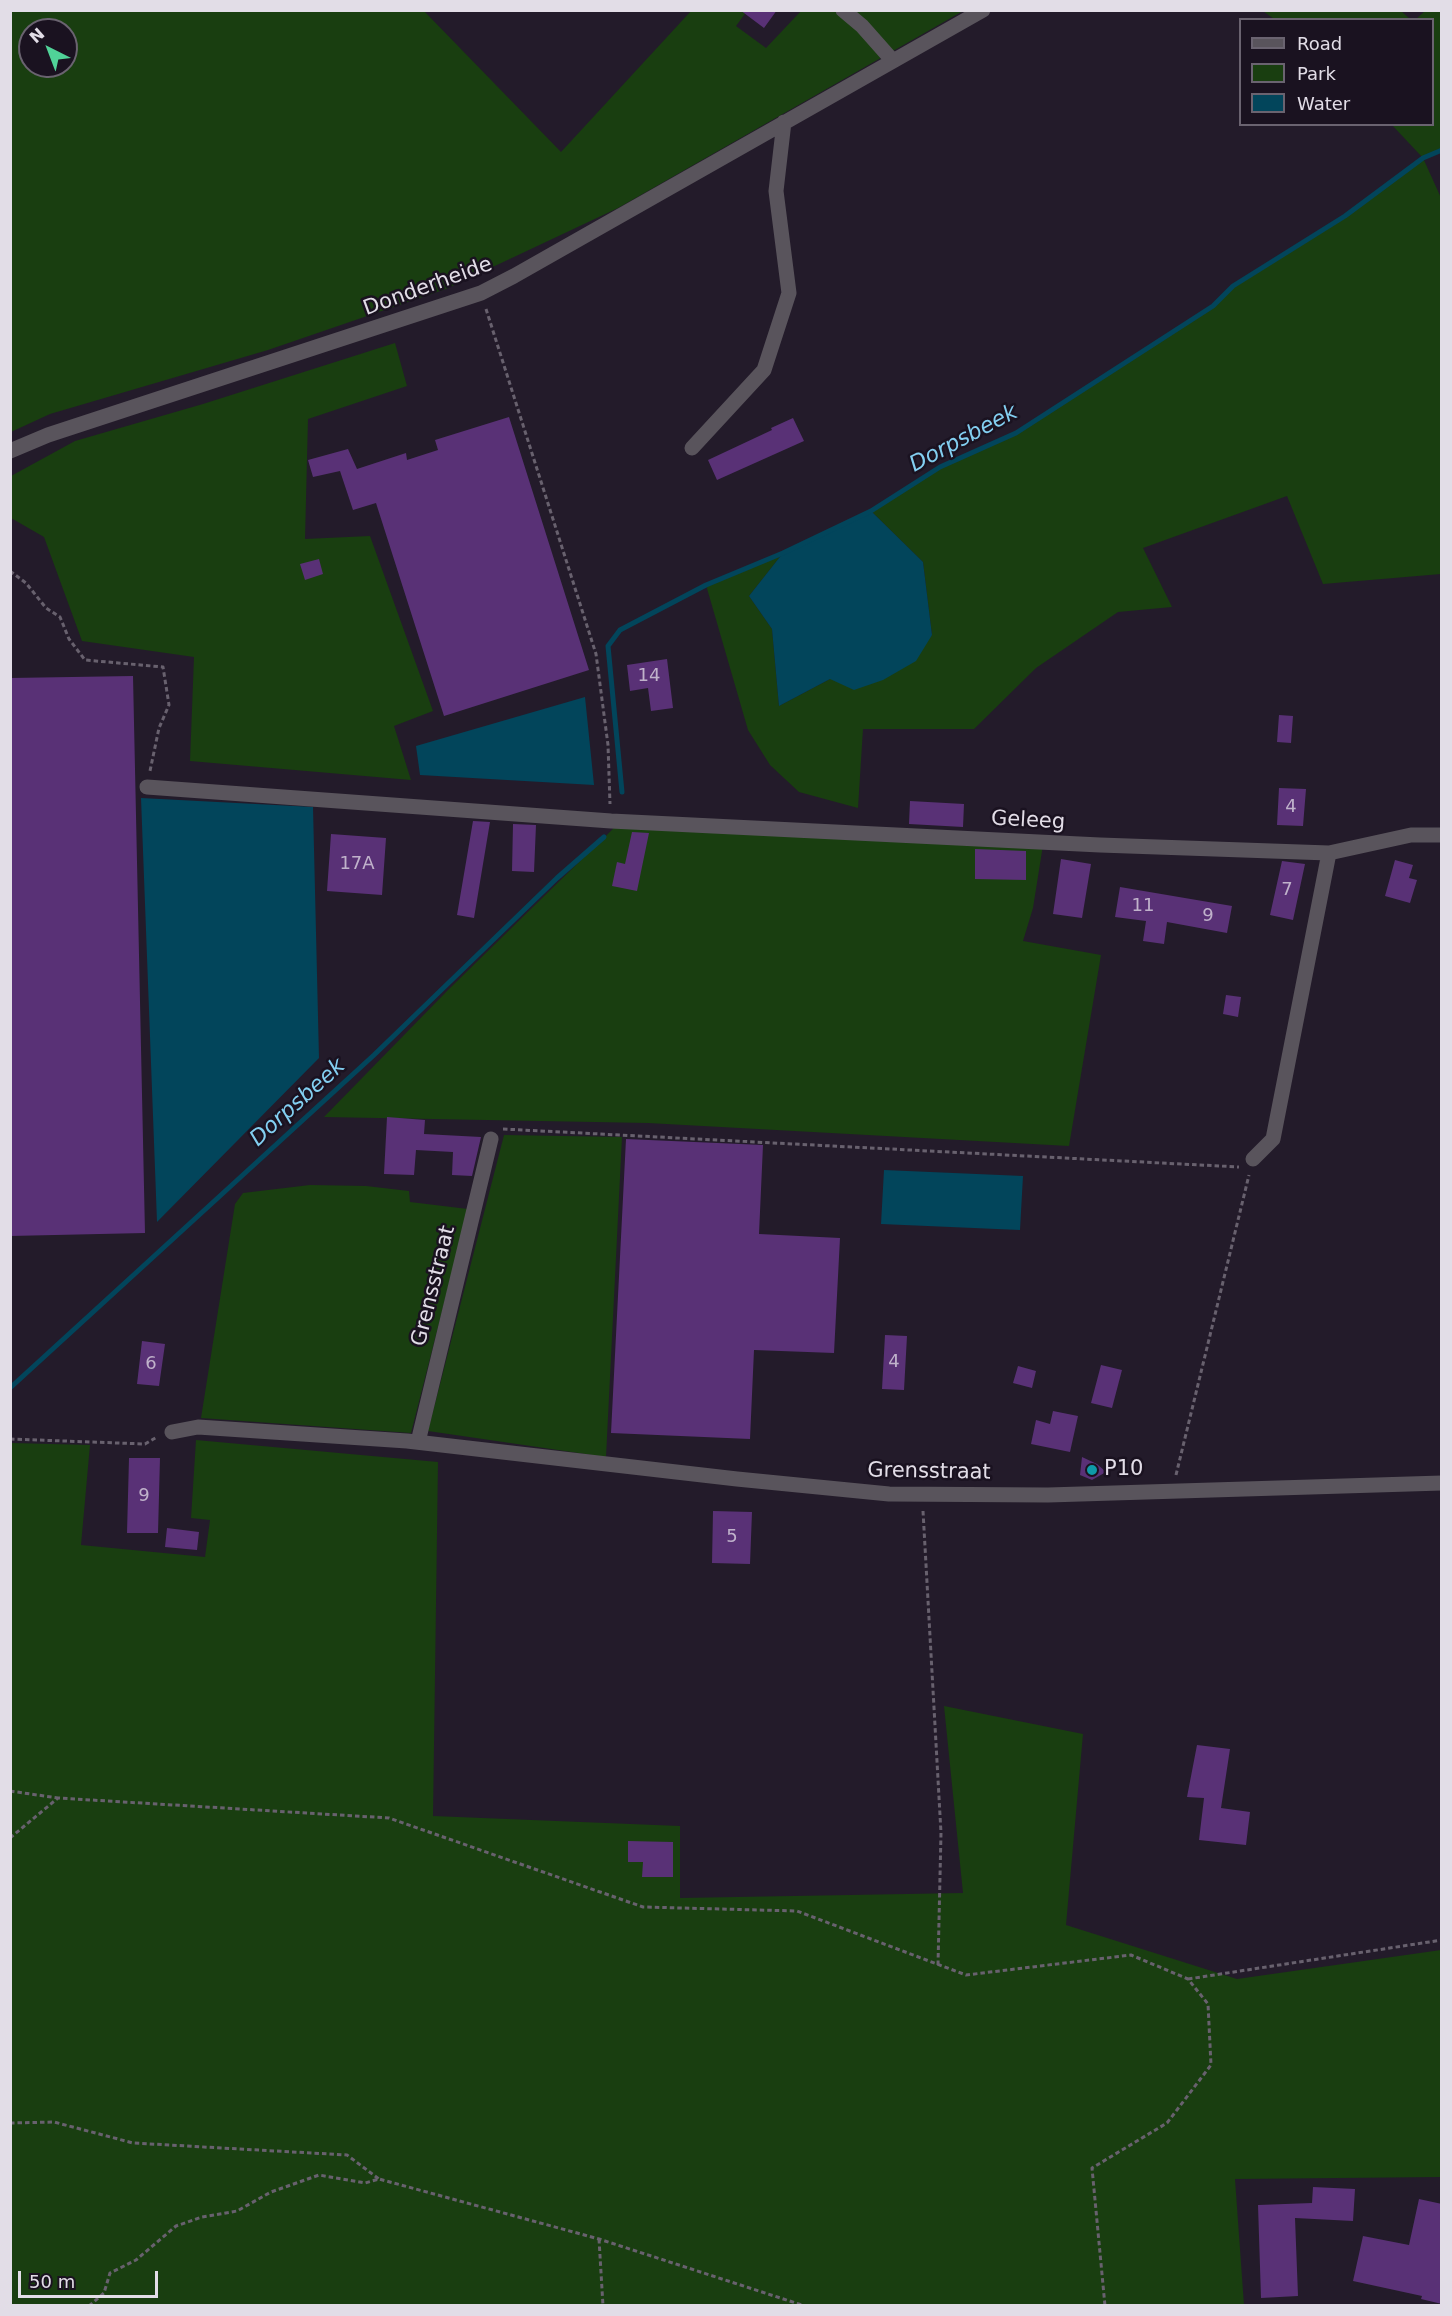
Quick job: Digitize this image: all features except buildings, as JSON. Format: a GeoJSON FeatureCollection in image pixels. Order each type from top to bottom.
{"type":"FeatureCollection","features":[{"type":"Feature","properties":{"kind":"street"},"geometry":{"type":"LineString","coordinates":[[843,10],[862,26],[892,60]]}},
{"type":"Feature","properties":{"kind":"street","name":"Donderheide"},"geometry":{"type":"LineString","coordinates":[[10,451],[48,435],[481,293],[983,10]]}},
{"type":"Feature","properties":{"kind":"street"},"geometry":{"type":"LineString","coordinates":[[692,448],[764,370],[789,293],[776,192],[784,122]]}},
{"type":"Feature","properties":{"kind":"street","name":"Geleeg"},"geometry":{"type":"LineString","coordinates":[[147,787],[611,820],[1100,845],[1329,853],[1411,835],[1442,835]]}},
{"type":"Feature","properties":{"kind":"street"},"geometry":{"type":"LineString","coordinates":[[1253,1159],[1273,1139],[1329,853]]}},
{"type":"Feature","properties":{"kind":"street","name":"Grensstraat"},"geometry":{"type":"LineString","coordinates":[[418,1442],[491,1139]]}},
{"type":"Feature","properties":{"kind":"street","name":"Grensstraat"},"geometry":{"type":"LineString","coordinates":[[172,1432],[198,1427],[418,1442],[815,1488],[889,1494],[1048,1495],[1442,1483]]}},
{"type":"Feature","properties":{"kind":"path"},"geometry":{"type":"LineString","coordinates":[[481,293],[596,654],[608,745],[611,820]]}},
{"type":"Feature","properties":{"kind":"path"},"geometry":{"type":"LineString","coordinates":[[10,571],[26,583],[46,608],[60,617],[69,639],[85,660],[163,667],[169,705],[159,728],[147,787]]}},
{"type":"Feature","properties":{"kind":"path"},"geometry":{"type":"LineString","coordinates":[[491,1139],[505,1128],[1236,1168],[1253,1159]]}},
{"type":"Feature","properties":{"kind":"path"},"geometry":{"type":"LineString","coordinates":[[1172,1490],[1253,1159]]}},
{"type":"Feature","properties":{"kind":"path"},"geometry":{"type":"LineString","coordinates":[[10,1438],[145,1444],[172,1432]]}},
{"type":"Feature","properties":{"kind":"path"},"geometry":{"type":"LineString","coordinates":[[922,1494],[941,1833],[938,1965]]}},
{"type":"Feature","properties":{"kind":"path"},"geometry":{"type":"LineString","coordinates":[[10,1791],[58,1798],[389,1818],[643,1906],[797,1911],[966,1976],[1131,1955],[1188,1979],[1208,2004],[1211,2065],[1167,2123],[1092,2168],[1105,2306]]}},
{"type":"Feature","properties":{"kind":"path"},"geometry":{"type":"LineString","coordinates":[[10,1838],[58,1798]]}},
{"type":"Feature","properties":{"kind":"path"},"geometry":{"type":"LineString","coordinates":[[1188,1979],[1442,1940]]}},
{"type":"Feature","properties":{"kind":"path"},"geometry":{"type":"LineString","coordinates":[[10,2123],[54,2122],[134,2143],[347,2155],[379,2179],[600,2238],[805,2306]]}},
{"type":"Feature","properties":{"kind":"path"},"geometry":{"type":"LineString","coordinates":[[89,2306],[104,2293],[110,2273],[136,2260],[176,2226],[202,2217],[237,2211],[271,2192],[319,2175],[365,2183],[379,2179]]}},
{"type":"Feature","properties":{"kind":"path"},"geometry":{"type":"LineString","coordinates":[[600,2238],[603,2306]]}},
{"type":"Feature","properties":{"kind":"green space"},"geometry":{"type":"Polygon","coordinates":[[[10,11],[424,11],[561,152],[691,11],[747,11],[736,26],[766,48],[801,11],[963,11],[618,208],[446,289],[268,350],[50,414],[11,432],[10,11]]]}},
{"type":"Feature","properties":{"kind":"green space"},"geometry":{"type":"Polygon","coordinates":[[[1263,11],[1401,11],[1409,18],[1273,18],[1263,11]]]}},
{"type":"Feature","properties":{"kind":"green space"},"geometry":{"type":"Polygon","coordinates":[[[1425,11],[1441,11],[1441,151],[1423,158],[1393,126],[1434,126],[1434,18],[1417,18],[1425,11]]]}},
{"type":"Feature","properties":{"kind":"green space"},"geometry":{"type":"Polygon","coordinates":[[[1423,158],[1442,200],[1441,574],[1323,584],[1287,496],[1143,548],[1172,607],[1118,612],[1036,668],[974,729],[863,729],[858,808],[799,792],[770,765],[748,730],[706,585],[783,553],[749,596],[772,629],[779,706],[830,679],[932,635],[923,562],[871,511],[940,467],[1016,433],[1213,306],[1233,286],[1344,216],[1423,158]]]}},
{"type":"Feature","properties":{"kind":"green space"},"geometry":{"type":"Polygon","coordinates":[[[395,343],[407,386],[308,419],[305,539],[370,536],[433,711],[394,726],[411,780],[190,761],[194,657],[82,641],[44,537],[11,518],[11,476],[75,441],[203,404],[395,343]]]}},
{"type":"Feature","properties":{"kind":"green space"},"geometry":{"type":"Polygon","coordinates":[[[617,825],[1043,845],[1033,908],[1023,941],[1101,955],[1069,1146],[648,1123],[324,1117],[448,990],[617,825]]]}},
{"type":"Feature","properties":{"kind":"green space"},"geometry":{"type":"Polygon","coordinates":[[[504,1135],[622,1137],[606,1457],[428,1431],[504,1135]]]}},
{"type":"Feature","properties":{"kind":"green space"},"geometry":{"type":"Polygon","coordinates":[[[310,1185],[366,1186],[409,1191],[410,1202],[468,1209],[411,1433],[201,1418],[235,1204],[243,1193],[310,1185]]]}},
{"type":"Feature","properties":{"kind":"green space"},"geometry":{"type":"Polygon","coordinates":[[[196,1440],[438,1462],[433,1816],[680,1826],[680,1898],[963,1893],[944,1706],[1083,1734],[1066,1925],[1237,1979],[1441,1950],[1441,2177],[1235,2179],[1244,2305],[11,2306],[11,1443],[90,1445],[81,1545],[205,1557],[210,1520],[191,1518],[196,1440]]]}},
{"type":"Feature","properties":{"kind":"water"},"geometry":{"type":"Polygon","coordinates":[[[871,511],[923,562],[932,635],[916,661],[883,680],[854,690],[830,679],[779,706],[772,629],[749,596],[783,553],[871,511]]]}},
{"type":"Feature","properties":{"kind":"water"},"geometry":{"type":"Polygon","coordinates":[[[585,697],[594,785],[420,775],[416,746],[585,697]]]}},
{"type":"Feature","properties":{"kind":"water"},"geometry":{"type":"Polygon","coordinates":[[[141,798],[313,807],[319,1058],[157,1222],[141,798]]]}},
{"type":"Feature","properties":{"kind":"water"},"geometry":{"type":"Polygon","coordinates":[[[884,1170],[1023,1176],[1020,1230],[881,1224],[884,1170]]]}},
{"type":"Feature","properties":{"kind":"waterway","name":"Dorpsbeek"},"geometry":{"type":"LineString","coordinates":[[622,792],[608,646],[620,630],[706,585],[783,553],[871,511],[940,467],[1016,433],[1213,306],[1233,286],[1345,216],[1423,158],[1442,150]]}},
{"type":"Feature","properties":{"kind":"waterway","name":"Dorpsbeek"},"geometry":{"type":"LineString","coordinates":[[10,1388],[374,1055],[557,878],[604,837]]}},
{"type":"Feature","properties":{"kind":"place","name":"P10"},"geometry":{"type":"Point","coordinates":[1092,1470]}}]}
